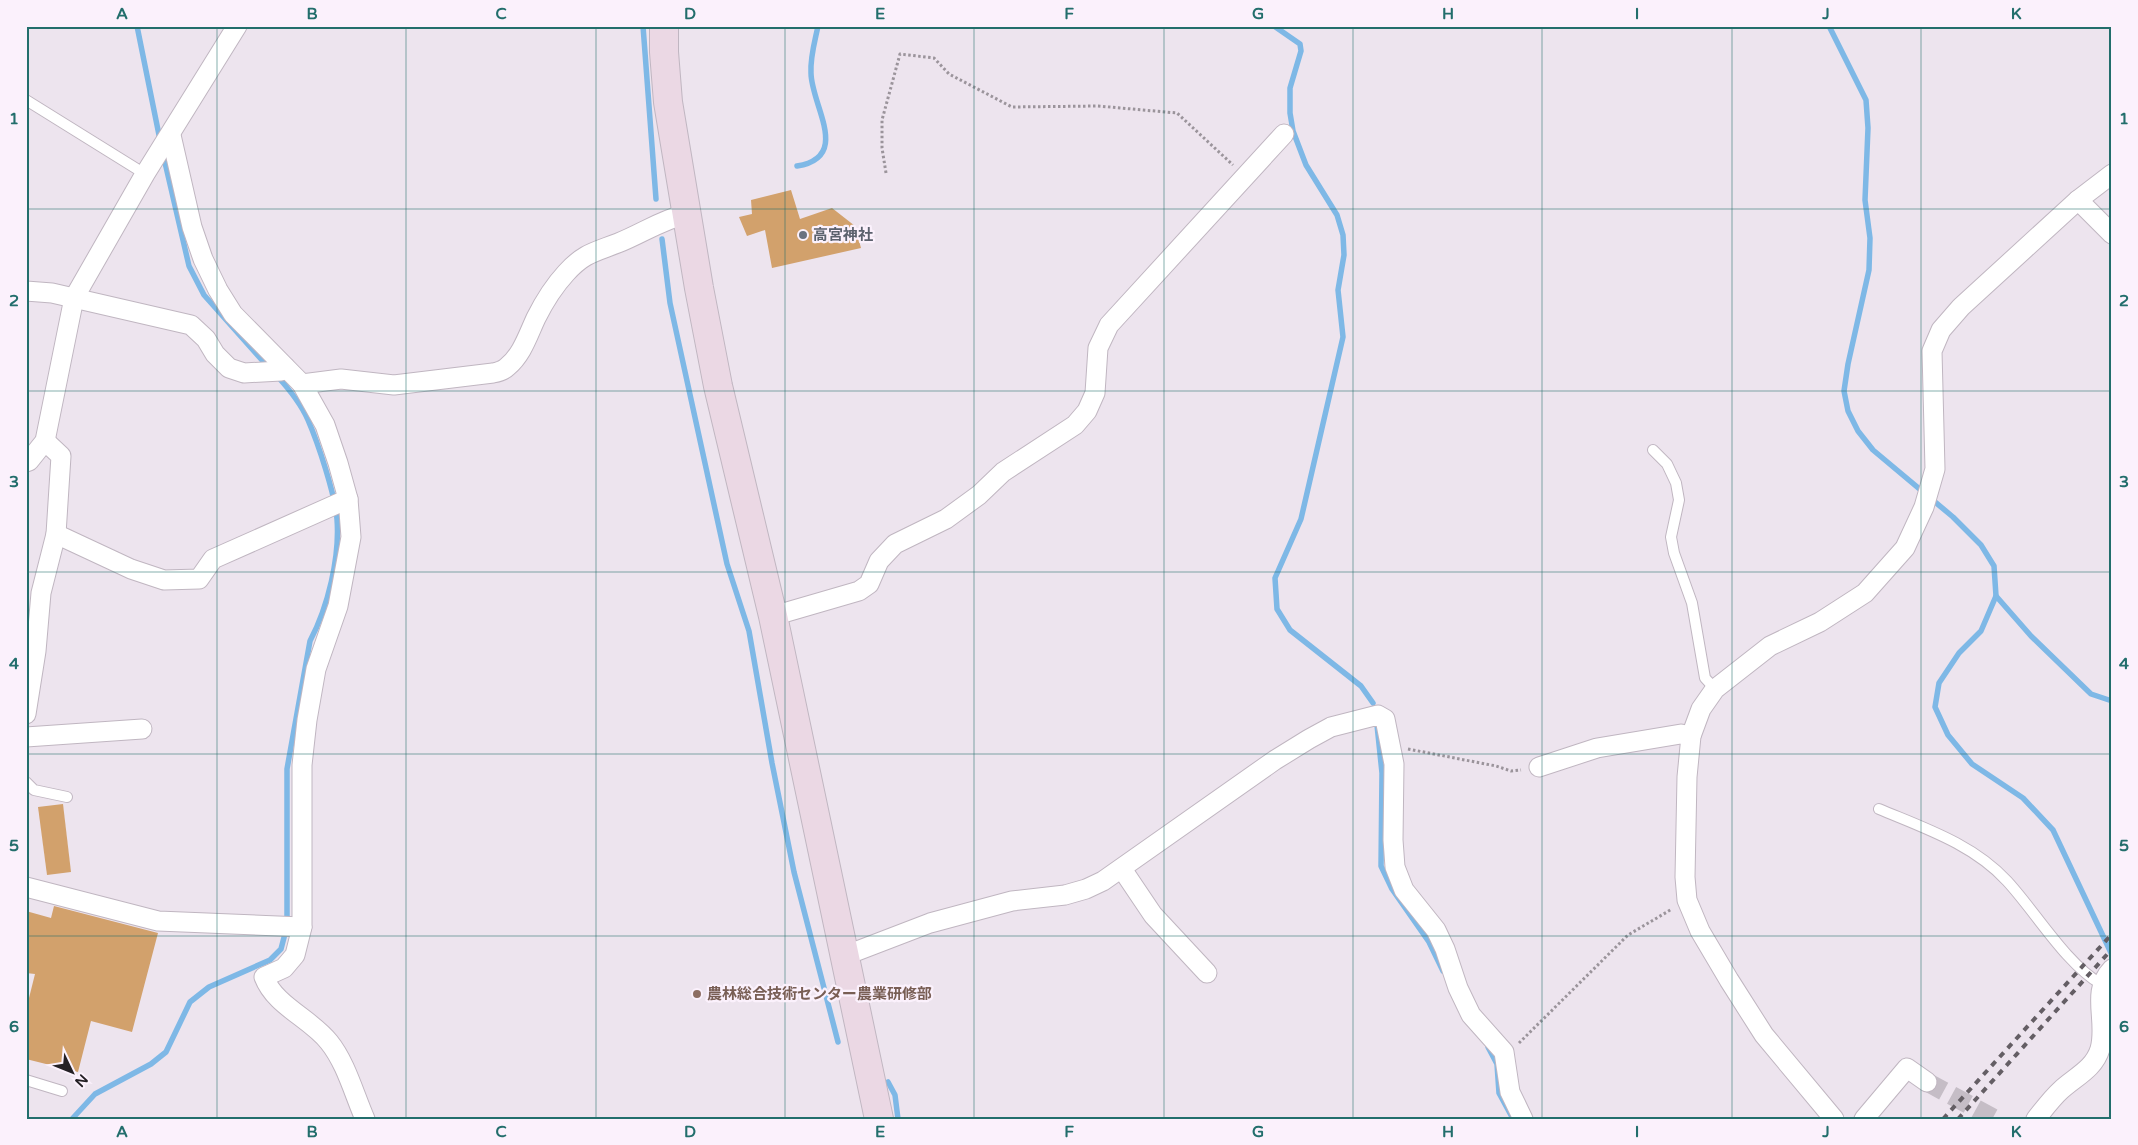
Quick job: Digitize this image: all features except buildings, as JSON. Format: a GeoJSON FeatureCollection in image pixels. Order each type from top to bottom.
{"type":"FeatureCollection","features":[{"type":"Feature","properties":{"kind":"street"},"geometry":{"type":"LineString","coordinates":[[26,462],[46,441],[74,298],[145,174],[237,26]]}},
{"type":"Feature","properties":{"kind":"street"},"geometry":{"type":"LineString","coordinates":[[664,26],[668,102],[686,214],[718,386],[773,616],[879,1119]]}},
{"type":"Feature","properties":{"kind":"street"},"geometry":{"type":"LineString","coordinates":[[773,616],[859,590],[869,584],[879,562],[895,544],[946,519],[979,495],[1003,472],[1075,424],[1087,411],[1095,393],[1098,348],[1109,325],[1284,134]]}},
{"type":"Feature","properties":{"kind":"street"},"geometry":{"type":"LineString","coordinates":[[171,135],[192,227],[206,267],[233,314],[302,384],[325,425],[348,499],[351,537],[338,606],[316,670],[302,765],[302,928],[295,955],[284,968],[264,977],[276,996],[316,1028],[330,1042],[365,1119]]}},
{"type":"Feature","properties":{"kind":"street"},"geometry":{"type":"LineString","coordinates":[[1834,1119],[1764,1035],[1700,931],[1687,900],[1685,876],[1687,777],[1691,736],[1701,709],[1715,689],[1770,646],[1820,622],[1865,593],[1905,548],[1924,507],[1935,469],[1932,351],[1941,330],[1961,307],[2078,200],[2112,174]]}},
{"type":"Feature","properties":{"kind":"street"},"geometry":{"type":"LineString","coordinates":[[2078,200],[2112,234]]}},
{"type":"Feature","properties":{"kind":"street"},"geometry":{"type":"LineString","coordinates":[[302,384],[341,379],[394,385],[493,373],[506,368],[523,348],[537,316],[552,290],[566,273],[586,255],[618,243],[665,220],[686,214]]}},
{"type":"Feature","properties":{"kind":"street"},"geometry":{"type":"LineString","coordinates":[[26,291],[52,293],[191,325],[206,339],[215,354],[229,368],[244,373],[280,371],[285,367]]}},
{"type":"Feature","properties":{"kind":"street"},"geometry":{"type":"LineString","coordinates":[[26,714],[36,651],[41,593],[56,534],[61,456],[46,441]]}},
{"type":"Feature","properties":{"kind":"street"},"geometry":{"type":"LineString","coordinates":[[56,534],[131,569],[164,580],[200,579],[213,559],[348,499]]}},
{"type":"Feature","properties":{"kind":"street"},"geometry":{"type":"LineString","coordinates":[[845,953],[930,922],[1012,901],[1065,894],[1086,889],[1122,869],[1275,760],[1331,727],[1378,715],[1385,719],[1394,764],[1393,840],[1395,867],[1404,890],[1436,930],[1445,949],[1458,988],[1471,1015],[1504,1052],[1510,1092],[1523,1119]]}},
{"type":"Feature","properties":{"kind":"street"},"geometry":{"type":"LineString","coordinates":[[26,737],[142,730]]}},
{"type":"Feature","properties":{"kind":"street"},"geometry":{"type":"LineString","coordinates":[[1539,767],[1597,748],[1681,734],[1691,736]]}},
{"type":"Feature","properties":{"kind":"street"},"geometry":{"type":"LineString","coordinates":[[1122,869],[1154,915],[1207,973]]}},
{"type":"Feature","properties":{"kind":"street"},"geometry":{"type":"LineString","coordinates":[[26,887],[158,920],[302,928]]}},
{"type":"Feature","properties":{"kind":"street"},"geometry":{"type":"LineString","coordinates":[[2036,1119],[2061,1090],[2080,1077],[2095,1060],[2100,1049],[2104,998],[2112,969]]}},
{"type":"Feature","properties":{"kind":"street"},"geometry":{"type":"LineString","coordinates":[[1864,1119],[1907,1068],[1927,1082]]}},
{"type":"Feature","properties":{"kind":"lane"},"geometry":{"type":"LineString","coordinates":[[26,100],[145,174]]}},
{"type":"Feature","properties":{"kind":"lane"},"geometry":{"type":"LineString","coordinates":[[1653,450],[1666,464],[1676,483],[1679,500],[1671,537],[1674,553],[1692,603],[1704,678],[1715,689]]}},
{"type":"Feature","properties":{"kind":"lane"},"geometry":{"type":"LineString","coordinates":[[26,782],[34,790],[67,797]]}},
{"type":"Feature","properties":{"kind":"lane"},"geometry":{"type":"LineString","coordinates":[[1879,809],[1944,837],[1984,859],[2007,881],[2062,947],[2092,979],[2104,998]]}},
{"type":"Feature","properties":{"kind":"lane"},"geometry":{"type":"LineString","coordinates":[[26,1080],[62,1091]]}},
{"type":"Feature","properties":{"kind":"path"},"geometry":{"type":"LineString","coordinates":[[886,173],[882,148],[882,120],[900,54],[934,58],[950,74],[1012,107],[1098,106],[1177,113],[1244,176]]}},
{"type":"Feature","properties":{"kind":"path"},"geometry":{"type":"LineString","coordinates":[[1391,745],[1496,766],[1511,771],[1539,767]]}},
{"type":"Feature","properties":{"kind":"path"},"geometry":{"type":"LineString","coordinates":[[1504,1052],[1523,1041],[1628,935],[1687,900]]}},
{"type":"Feature","properties":{"kind":"waterway"},"geometry":{"type":"LineString","coordinates":[[137,26],[160,140]]}},
{"type":"Feature","properties":{"kind":"waterway"},"geometry":{"type":"LineString","coordinates":[[643,26],[656,199]]}},
{"type":"Feature","properties":{"kind":"waterway"},"geometry":{"type":"LineString","coordinates":[[797,166],[813,161],[822,152],[826,141],[825,128],[811,73],[812,55],[818,26]]}},
{"type":"Feature","properties":{"kind":"waterway"},"geometry":{"type":"LineString","coordinates":[[1274,26],[1300,44],[1301,51],[1290,88],[1290,113],[1293,131],[1306,165],[1337,215],[1343,235],[1344,255],[1338,290],[1343,337],[1301,519],[1275,578],[1277,609],[1290,630],[1361,686],[1373,703]]}},
{"type":"Feature","properties":{"kind":"waterway"},"geometry":{"type":"LineString","coordinates":[[1829,26],[1866,100],[1868,128],[1865,200],[1870,238],[1869,270],[1848,364],[1844,391],[1848,411],[1858,431],[1873,450],[1953,517],[1981,545],[1994,566],[1996,596],[1981,631],[1959,653],[1939,683],[1935,707],[1948,735],[1972,764],[2023,798],[2053,830],[2112,955]]}},
{"type":"Feature","properties":{"kind":"waterway"},"geometry":{"type":"LineString","coordinates":[[163,154],[189,266],[204,295],[269,368]]}},
{"type":"Feature","properties":{"kind":"waterway"},"geometry":{"type":"LineString","coordinates":[[662,239],[670,303],[727,564],[749,631],[772,763],[794,872],[838,1042]]}},
{"type":"Feature","properties":{"kind":"waterway"},"geometry":{"type":"LineString","coordinates":[[72,1119],[95,1094],[151,1064],[166,1052],[190,1002],[209,987],[270,960],[281,949],[287,926],[287,769],[310,641],[322,613],[335,565],[337,519],[326,469],[312,430],[298,402],[277,376]]}},
{"type":"Feature","properties":{"kind":"waterway"},"geometry":{"type":"LineString","coordinates":[[1996,596],[2031,636],[2091,694],[2112,701]]}},
{"type":"Feature","properties":{"kind":"waterway"},"geometry":{"type":"LineString","coordinates":[[1377,725],[1382,773],[1381,866],[1392,889],[1429,942],[1443,971]]}},
{"type":"Feature","properties":{"kind":"waterway"},"geometry":{"type":"LineString","coordinates":[[1488,1047],[1497,1064],[1499,1093],[1512,1117]]}},
{"type":"Feature","properties":{"kind":"waterway"},"geometry":{"type":"LineString","coordinates":[[888,1082],[895,1095],[898,1119]]}},
{"type":"Feature","properties":{"kind":"tunnel"},"geometry":{"type":"LineString","coordinates":[[1927,1082],[1995,1119]]}},
{"type":"Feature","properties":{"kind":"railway"},"geometry":{"type":"LineString","coordinates":[[1943,1119],[2112,934]]}},
{"type":"Feature","properties":{"kind":"railway"},"geometry":{"type":"LineString","coordinates":[[1958,1119],[2112,949]]}},
{"type":"Feature","properties":{"kind":"place","name":"高宮神社"},"geometry":{"type":"Point","coordinates":[803,235]}},
{"type":"Feature","properties":{"kind":"place","name":"農林総合技術センター農業研修部"},"geometry":{"type":"Point","coordinates":[697,994]}}]}
